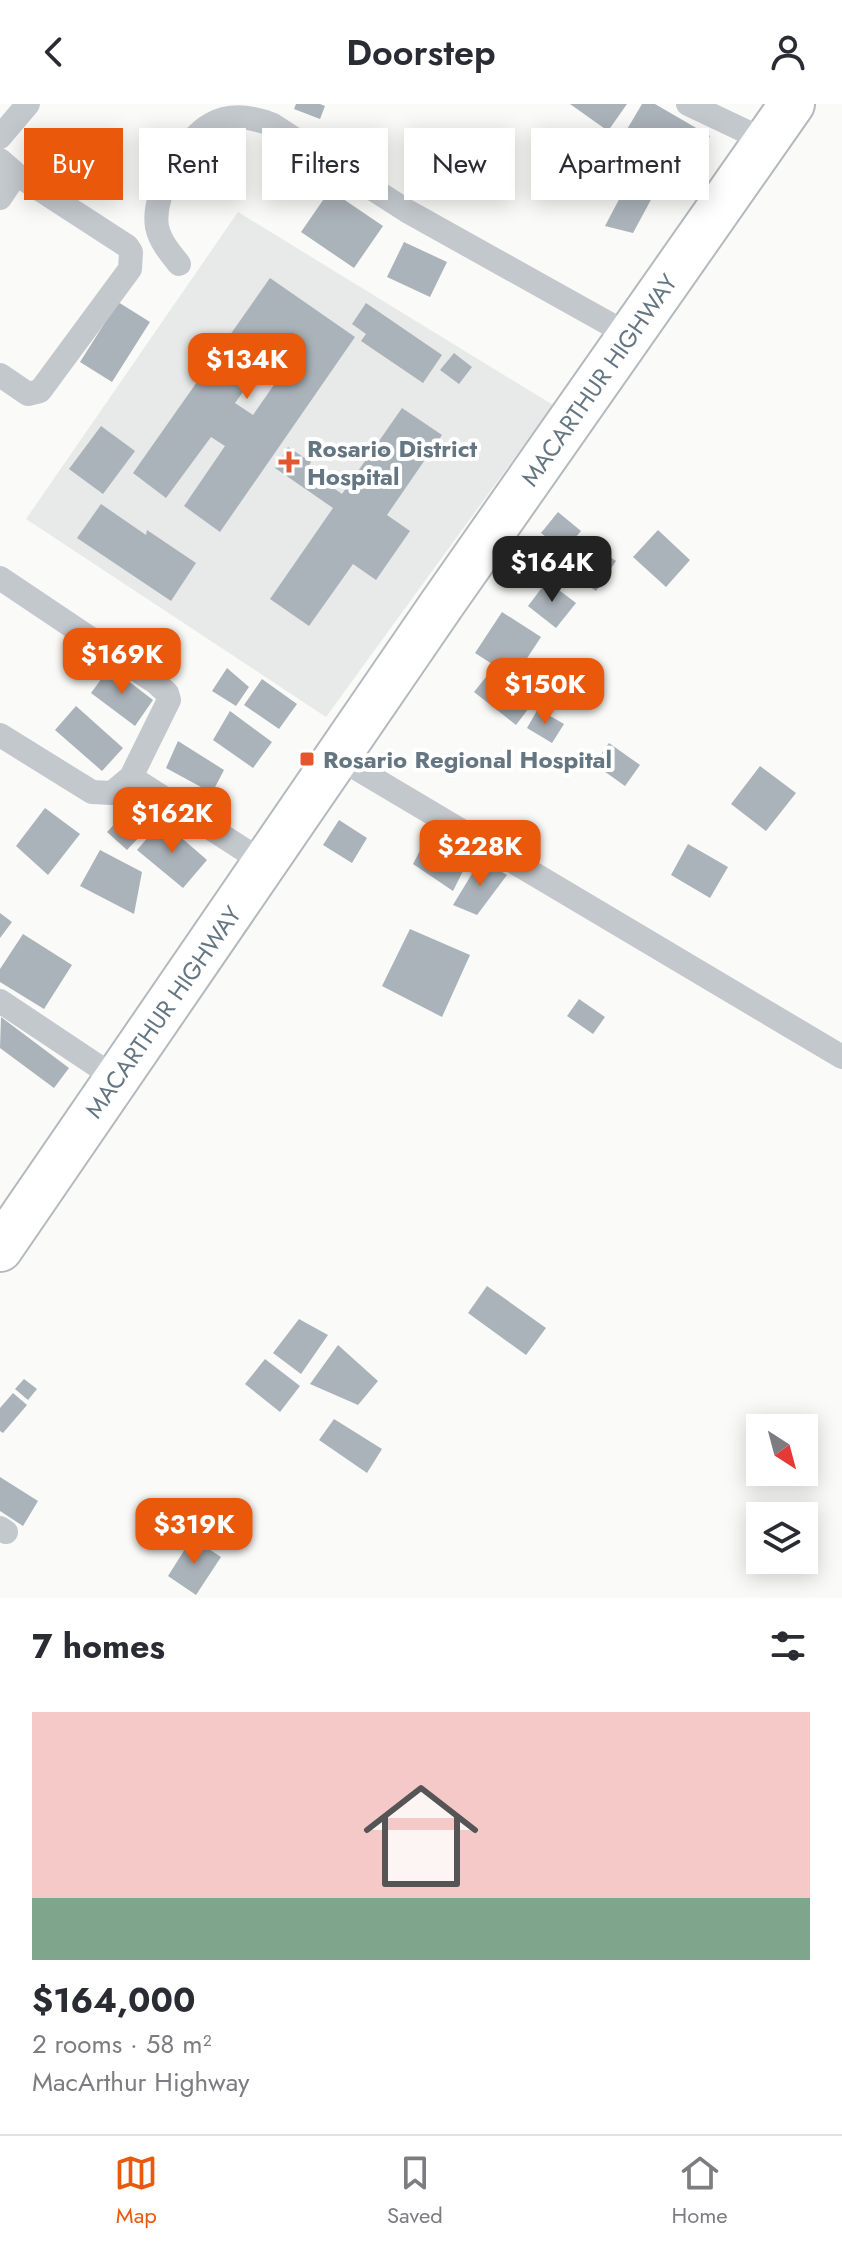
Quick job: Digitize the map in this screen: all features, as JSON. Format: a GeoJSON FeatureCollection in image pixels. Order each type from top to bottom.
{"type":"FeatureCollection","features":[{"type":"Feature","properties":{"kind":"highway","name":"MACARTHUR HIGHWAY"},"geometry":{"type":"LineString","coordinates":[[0,1249],[442,604],[792,104]]}},
{"type":"Feature","properties":{"kind":"street"},"geometry":{"type":"LineString","coordinates":[[0,137],[28,104]]}},
{"type":"Feature","properties":{"kind":"street"},"geometry":{"type":"LineString","coordinates":[[688,104],[766,141]]}},
{"type":"Feature","properties":{"kind":"street"},"geometry":{"type":"LineString","coordinates":[[179,264],[160,236],[156,219],[160,195],[186,143],[208,123],[225,116],[258,117],[407,211],[631,336]]}},
{"type":"Feature","properties":{"kind":"street"},"geometry":{"type":"LineString","coordinates":[[0,198],[8,167],[127,246],[132,258],[130,269],[40,391],[28,394],[0,375]]}},
{"type":"Feature","properties":{"kind":"street"},"geometry":{"type":"LineString","coordinates":[[0,578],[109,649],[167,693],[168,709],[131,777],[112,793],[92,792],[0,735]]}},
{"type":"Feature","properties":{"kind":"street"},"geometry":{"type":"LineString","coordinates":[[339,758],[842,1057]]}},
{"type":"Feature","properties":{"kind":"street"},"geometry":{"type":"LineString","coordinates":[[131,777],[266,864]]}},
{"type":"Feature","properties":{"kind":"street"},"geometry":{"type":"LineString","coordinates":[[0,1001],[117,1079]]}},
{"type":"Feature","properties":{"kind":"shaded area","name":"Rosario District Hospital"},"geometry":{"type":"Polygon","coordinates":[[[238,212],[553,405],[326,717],[26,519],[238,212]]]}},
{"type":"Feature","properties":{"kind":"building"},"geometry":{"type":"Polygon","coordinates":[[[296,104],[325,106],[320,119],[294,109],[296,104]]]}},
{"type":"Feature","properties":{"kind":"building"},"geometry":{"type":"Polygon","coordinates":[[[570,104],[627,104],[610,128],[604,128],[570,104]]]}},
{"type":"Feature","properties":{"kind":"building"},"geometry":{"type":"Polygon","coordinates":[[[642,104],[655,104],[696,128],[628,128],[642,104]]]}},
{"type":"Feature","properties":{"kind":"building"},"geometry":{"type":"Polygon","coordinates":[[[323,200],[345,200],[383,226],[354,268],[301,232],[323,200]]]}},
{"type":"Feature","properties":{"kind":"building"},"geometry":{"type":"Polygon","coordinates":[[[619,200],[651,200],[633,233],[605,226],[619,200]]]}},
{"type":"Feature","properties":{"kind":"building"},"geometry":{"type":"Polygon","coordinates":[[[404,242],[447,262],[430,297],[387,277],[404,242]]]}},
{"type":"Feature","properties":{"kind":"building"},"geometry":{"type":"Polygon","coordinates":[[[270,278],[355,337],[220,532],[184,506],[225,446],[211,437],[166,498],[133,473],[270,278]],[[277,345],[235,403],[253,415],[294,356],[277,345]]]}},
{"type":"Feature","properties":{"kind":"building"},"geometry":{"type":"Polygon","coordinates":[[[118,302],[150,322],[112,382],[80,362],[118,302]]]}},
{"type":"Feature","properties":{"kind":"building"},"geometry":{"type":"Polygon","coordinates":[[[366,303],[442,355],[423,383],[361,341],[366,334],[352,324],[366,303]]]}},
{"type":"Feature","properties":{"kind":"building"},"geometry":{"type":"Polygon","coordinates":[[[454,353],[472,367],[459,384],[440,370],[454,353]]]}},
{"type":"Feature","properties":{"kind":"building"},"geometry":{"type":"Polygon","coordinates":[[[402,408],[442,435],[387,515],[410,531],[376,580],[353,564],[309,626],[270,599],[333,508],[275,468],[288,447],[311,462],[307,469],[342,494],[402,408]]]}},
{"type":"Feature","properties":{"kind":"building"},"geometry":{"type":"Polygon","coordinates":[[[101,426],[135,451],[103,494],[69,469],[101,426]]]}},
{"type":"Feature","properties":{"kind":"building"},"geometry":{"type":"Polygon","coordinates":[[[101,504],[146,535],[147,530],[196,563],[171,601],[77,538],[101,504]]]}},
{"type":"Feature","properties":{"kind":"building"},"geometry":{"type":"Polygon","coordinates":[[[558,512],[581,531],[564,551],[541,533],[558,512]]]}},
{"type":"Feature","properties":{"kind":"building"},"geometry":{"type":"Polygon","coordinates":[[[658,530],[690,560],[666,587],[633,557],[658,530]]]}},
{"type":"Feature","properties":{"kind":"building"},"geometry":{"type":"Polygon","coordinates":[[[580,536],[616,561],[596,591],[560,566],[580,536]]]}},
{"type":"Feature","properties":{"kind":"building"},"geometry":{"type":"Polygon","coordinates":[[[547,581],[576,603],[556,628],[528,606],[547,581]]]}},
{"type":"Feature","properties":{"kind":"building"},"geometry":{"type":"Polygon","coordinates":[[[502,612],[541,637],[514,678],[475,653],[502,612]]]}},
{"type":"Feature","properties":{"kind":"building"},"geometry":{"type":"Polygon","coordinates":[[[535,662],[573,686],[558,708],[521,685],[535,662]]]}},
{"type":"Feature","properties":{"kind":"building"},"geometry":{"type":"Polygon","coordinates":[[[110,667],[153,700],[135,726],[91,693],[110,667]]]}},
{"type":"Feature","properties":{"kind":"building"},"geometry":{"type":"Polygon","coordinates":[[[227,668],[249,687],[236,706],[212,691],[227,668]]]}},
{"type":"Feature","properties":{"kind":"building"},"geometry":{"type":"Polygon","coordinates":[[[490,672],[532,704],[516,725],[474,692],[490,672]]]}},
{"type":"Feature","properties":{"kind":"building"},"geometry":{"type":"Polygon","coordinates":[[[262,679],[297,704],[279,729],[244,705],[262,679]]]}},
{"type":"Feature","properties":{"kind":"building"},"geometry":{"type":"Polygon","coordinates":[[[76,706],[123,748],[102,771],[55,730],[76,706]]]}},
{"type":"Feature","properties":{"kind":"building"},"geometry":{"type":"Polygon","coordinates":[[[538,709],[564,724],[552,743],[527,728],[538,709]]]}},
{"type":"Feature","properties":{"kind":"building"},"geometry":{"type":"Polygon","coordinates":[[[230,711],[272,742],[253,768],[213,740],[230,711]]]}},
{"type":"Feature","properties":{"kind":"building"},"geometry":{"type":"Polygon","coordinates":[[[178,741],[224,770],[212,793],[166,768],[178,741]]]}},
{"type":"Feature","properties":{"kind":"building"},"geometry":{"type":"Polygon","coordinates":[[[609,743],[640,765],[625,786],[594,764],[609,743]]]}},
{"type":"Feature","properties":{"kind":"building"},"geometry":{"type":"Polygon","coordinates":[[[760,766],[796,793],[766,831],[731,804],[760,766]]]}},
{"type":"Feature","properties":{"kind":"building"},"geometry":{"type":"Polygon","coordinates":[[[139,798],[159,816],[127,850],[107,832],[139,798]]]}},
{"type":"Feature","properties":{"kind":"building"},"geometry":{"type":"Polygon","coordinates":[[[45,808],[80,834],[48,875],[16,846],[45,808]]]}},
{"type":"Feature","properties":{"kind":"building"},"geometry":{"type":"Polygon","coordinates":[[[339,820],[367,838],[352,863],[323,845],[339,820]]]}},
{"type":"Feature","properties":{"kind":"building"},"geometry":{"type":"Polygon","coordinates":[[[162,821],[207,860],[183,888],[137,850],[162,821]]]}},
{"type":"Feature","properties":{"kind":"building"},"geometry":{"type":"Polygon","coordinates":[[[427,837],[467,863],[453,891],[413,864],[427,837]]]}},
{"type":"Feature","properties":{"kind":"building"},"geometry":{"type":"Polygon","coordinates":[[[688,844],[728,867],[710,898],[671,875],[688,844]]]}},
{"type":"Feature","properties":{"kind":"building"},"geometry":{"type":"Polygon","coordinates":[[[100,850],[142,872],[134,914],[80,886],[100,850]]]}},
{"type":"Feature","properties":{"kind":"building"},"geometry":{"type":"Polygon","coordinates":[[[481,859],[507,875],[477,915],[453,905],[481,859]]]}},
{"type":"Feature","properties":{"kind":"building"},"geometry":{"type":"Polygon","coordinates":[[[0,913],[12,922],[0,938],[0,913]]]}},
{"type":"Feature","properties":{"kind":"building"},"geometry":{"type":"Polygon","coordinates":[[[410,929],[470,955],[442,1017],[382,986],[410,929]]]}},
{"type":"Feature","properties":{"kind":"building"},"geometry":{"type":"Polygon","coordinates":[[[23,934],[72,965],[44,1009],[0,982],[0,969],[23,934]]]}},
{"type":"Feature","properties":{"kind":"building"},"geometry":{"type":"Polygon","coordinates":[[[579,999],[605,1017],[593,1034],[567,1016],[579,999]]]}},
{"type":"Feature","properties":{"kind":"building"},"geometry":{"type":"Polygon","coordinates":[[[1,1017],[69,1068],[54,1088],[0,1048],[1,1017]]]}},
{"type":"Feature","properties":{"kind":"building"},"geometry":{"type":"Polygon","coordinates":[[[487,1286],[546,1328],[526,1355],[468,1313],[487,1286]]]}},
{"type":"Feature","properties":{"kind":"building"},"geometry":{"type":"Polygon","coordinates":[[[299,1319],[328,1335],[301,1374],[273,1353],[299,1319]]]}},
{"type":"Feature","properties":{"kind":"building"},"geometry":{"type":"Polygon","coordinates":[[[338,1345],[378,1381],[358,1405],[310,1384],[338,1345]]]}},
{"type":"Feature","properties":{"kind":"building"},"geometry":{"type":"Polygon","coordinates":[[[265,1359],[300,1386],[280,1412],[245,1384],[265,1359]]]}},
{"type":"Feature","properties":{"kind":"building"},"geometry":{"type":"Polygon","coordinates":[[[24,1379],[37,1389],[28,1400],[15,1389],[24,1379]]]}},
{"type":"Feature","properties":{"kind":"building"},"geometry":{"type":"Polygon","coordinates":[[[13,1393],[27,1405],[3,1433],[0,1431],[0,1408],[13,1393]]]}},
{"type":"Feature","properties":{"kind":"building"},"geometry":{"type":"Polygon","coordinates":[[[334,1419],[382,1449],[367,1473],[319,1440],[334,1419]]]}},
{"type":"Feature","properties":{"kind":"building"},"geometry":{"type":"Polygon","coordinates":[[[0,1477],[38,1501],[23,1526],[0,1511],[0,1477]]]}},
{"type":"Feature","properties":{"kind":"building"},"geometry":{"type":"Polygon","coordinates":[[[192,1538],[221,1557],[196,1595],[168,1576],[192,1538]]]}},
{"type":"Feature","properties":{"kind":"place","name":"Rosario District Hospital"},"geometry":{"type":"Point","coordinates":[289,462]}},
{"type":"Feature","properties":{"kind":"place","name":"Rosario Regional Hospital"},"geometry":{"type":"Point","coordinates":[307,759]}}]}
